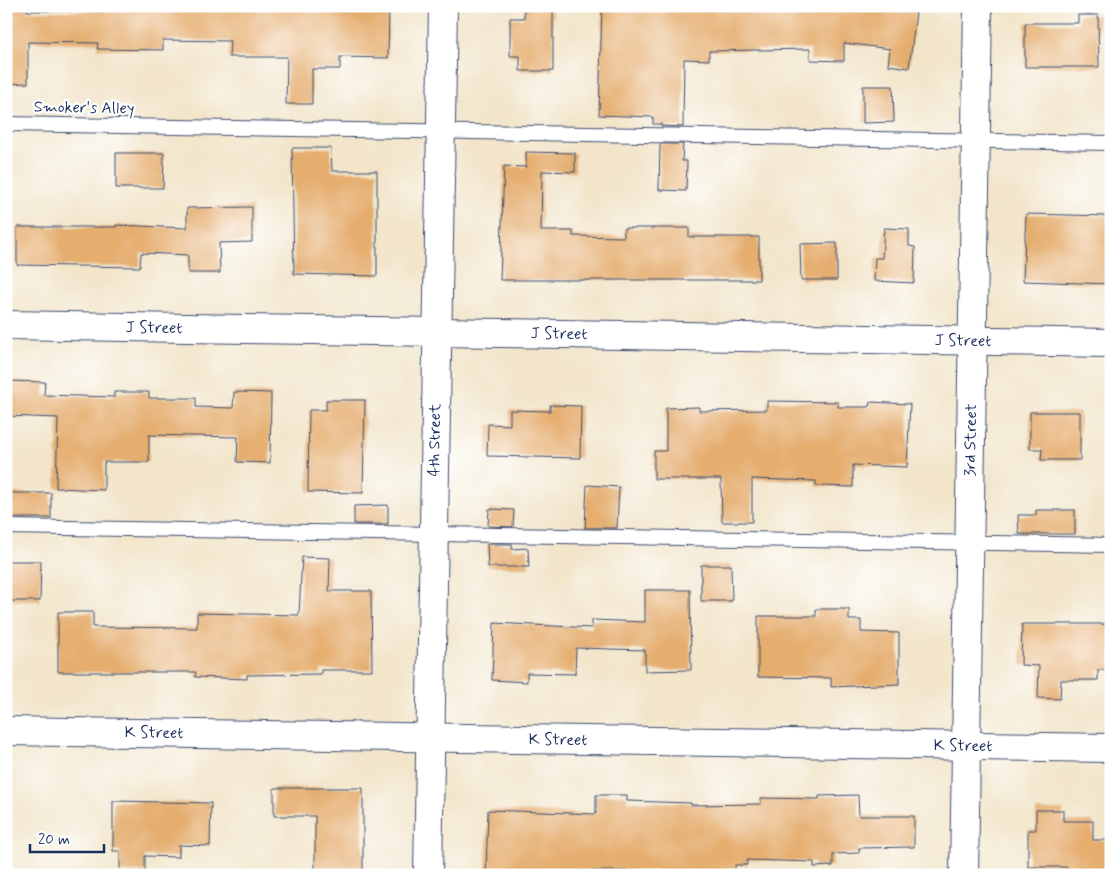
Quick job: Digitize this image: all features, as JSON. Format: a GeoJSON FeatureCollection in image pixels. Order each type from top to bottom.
{"type":"FeatureCollection","features":[{"type":"Feature","properties":{"kind":"street","name":"4th Street"},"geometry":{"type":"LineString","coordinates":[[428,875],[442,6]]}},
{"type":"Feature","properties":{"kind":"street","name":"3rd Street"},"geometry":{"type":"LineString","coordinates":[[964,875],[978,6]]}},
{"type":"Feature","properties":{"kind":"street","name":"J Street"},"geometry":{"type":"LineString","coordinates":[[6,325],[1111,343]]}},
{"type":"Feature","properties":{"kind":"street","name":"K Street"},"geometry":{"type":"LineString","coordinates":[[6,731],[1111,748]]}},
{"type":"Feature","properties":{"kind":"lane","name":"Smoker's Alley"},"geometry":{"type":"LineString","coordinates":[[6,124],[1111,143]]}},
{"type":"Feature","properties":{"kind":"lane"},"geometry":{"type":"LineString","coordinates":[[6,527],[1111,545]]}},
{"type":"Feature","properties":{"kind":"building"},"geometry":{"type":"Polygon","coordinates":[[[6,6],[27,6],[27,11],[97,11],[97,6],[389,6],[388,58],[340,57],[340,69],[312,69],[312,104],[286,104],[287,57],[229,57],[230,41],[163,40],[163,50],[97,49],[98,43],[28,42],[28,83],[6,84],[6,6]]]}},
{"type":"Feature","properties":{"kind":"building"},"geometry":{"type":"Polygon","coordinates":[[[602,6],[709,6],[709,10],[794,9],[794,6],[863,6],[916,13],[909,68],[888,65],[890,49],[844,43],[844,61],[810,60],[810,49],[709,51],[709,60],[684,59],[683,127],[653,124],[653,117],[599,115],[602,6]]]}},
{"type":"Feature","properties":{"kind":"building"},"geometry":{"type":"Polygon","coordinates":[[[524,7],[553,7],[553,71],[520,71],[520,56],[510,56],[510,18],[524,18],[524,7]]]}},
{"type":"Feature","properties":{"kind":"building"},"geometry":{"type":"Polygon","coordinates":[[[1078,15],[1098,15],[1099,67],[1025,67],[1025,23],[1078,23],[1078,15]]]}},
{"type":"Feature","properties":{"kind":"building"},"geometry":{"type":"Polygon","coordinates":[[[863,86],[893,86],[894,122],[863,123],[863,86]]]}},
{"type":"Feature","properties":{"kind":"building"},"geometry":{"type":"Polygon","coordinates":[[[660,144],[683,144],[682,161],[687,161],[686,191],[659,190],[660,144]]]}},
{"type":"Feature","properties":{"kind":"building"},"geometry":{"type":"Polygon","coordinates":[[[292,148],[331,148],[332,171],[377,171],[377,276],[294,274],[292,148]]]}},
{"type":"Feature","properties":{"kind":"building"},"geometry":{"type":"Polygon","coordinates":[[[526,152],[575,153],[575,172],[542,171],[541,231],[573,231],[573,236],[624,237],[624,228],[689,228],[689,237],[759,237],[759,280],[500,280],[504,166],[526,167],[526,152]]]}},
{"type":"Feature","properties":{"kind":"building"},"geometry":{"type":"Polygon","coordinates":[[[116,153],[164,153],[163,188],[116,188],[116,153]]]}},
{"type":"Feature","properties":{"kind":"building"},"geometry":{"type":"Polygon","coordinates":[[[252,207],[252,242],[219,243],[220,273],[188,273],[188,255],[141,253],[140,267],[17,265],[17,227],[116,227],[116,225],[187,228],[187,208],[252,207]]]}},
{"type":"Feature","properties":{"kind":"building"},"geometry":{"type":"Polygon","coordinates":[[[1026,214],[1111,216],[1111,284],[1023,281],[1026,214]]]}},
{"type":"Feature","properties":{"kind":"building"},"geometry":{"type":"Polygon","coordinates":[[[884,228],[909,229],[909,246],[915,247],[914,283],[874,281],[875,258],[882,258],[884,228]]]}},
{"type":"Feature","properties":{"kind":"building"},"geometry":{"type":"Polygon","coordinates":[[[837,243],[837,280],[801,280],[800,244],[837,243]]]}},
{"type":"Feature","properties":{"kind":"building"},"geometry":{"type":"Polygon","coordinates":[[[6,381],[45,382],[44,395],[114,397],[114,392],[149,392],[149,398],[196,398],[196,407],[233,408],[234,392],[271,393],[270,463],[237,462],[238,437],[149,435],[149,462],[104,462],[104,490],[56,488],[58,418],[6,416],[6,381]]]}},
{"type":"Feature","properties":{"kind":"building"},"geometry":{"type":"Polygon","coordinates":[[[326,400],[365,400],[363,493],[308,492],[309,410],[326,410],[326,400]]]}},
{"type":"Feature","properties":{"kind":"building"},"geometry":{"type":"Polygon","coordinates":[[[767,401],[838,402],[838,407],[869,407],[870,402],[910,404],[907,467],[853,465],[853,487],[816,486],[816,481],[752,479],[752,522],[722,522],[721,479],[654,479],[654,451],[666,451],[666,408],[699,407],[699,411],[767,410],[767,401]]]}},
{"type":"Feature","properties":{"kind":"building"},"geometry":{"type":"Polygon","coordinates":[[[550,405],[581,406],[580,458],[487,456],[488,424],[510,425],[510,410],[550,411],[550,405]]]}},
{"type":"Feature","properties":{"kind":"building"},"geometry":{"type":"Polygon","coordinates":[[[1030,412],[1080,412],[1080,460],[1041,460],[1042,449],[1030,449],[1030,412]]]}},
{"type":"Feature","properties":{"kind":"building"},"geometry":{"type":"Polygon","coordinates":[[[587,485],[619,487],[617,528],[585,528],[587,485]]]}},
{"type":"Feature","properties":{"kind":"building"},"geometry":{"type":"Polygon","coordinates":[[[6,493],[51,493],[51,518],[6,518],[6,493]]]}},
{"type":"Feature","properties":{"kind":"building"},"geometry":{"type":"Polygon","coordinates":[[[388,505],[388,524],[354,524],[354,506],[388,505]]]}},
{"type":"Feature","properties":{"kind":"building"},"geometry":{"type":"Polygon","coordinates":[[[489,509],[514,510],[513,527],[488,526],[489,509]]]}},
{"type":"Feature","properties":{"kind":"building"},"geometry":{"type":"Polygon","coordinates":[[[1036,510],[1075,510],[1075,534],[1019,534],[1018,515],[1036,515],[1036,510]]]}},
{"type":"Feature","properties":{"kind":"building"},"geometry":{"type":"Polygon","coordinates":[[[487,544],[512,544],[512,549],[528,548],[529,567],[488,567],[487,544]]]}},
{"type":"Feature","properties":{"kind":"building"},"geometry":{"type":"Polygon","coordinates":[[[302,557],[330,558],[329,591],[371,591],[372,670],[321,670],[321,674],[247,675],[247,679],[195,677],[196,672],[58,672],[58,612],[93,612],[93,627],[197,628],[197,613],[299,615],[302,557]]]}},
{"type":"Feature","properties":{"kind":"building"},"geometry":{"type":"Polygon","coordinates":[[[6,561],[41,561],[40,601],[6,601],[6,561]]]}},
{"type":"Feature","properties":{"kind":"building"},"geometry":{"type":"Polygon","coordinates":[[[701,565],[731,565],[732,601],[701,601],[701,565]]]}},
{"type":"Feature","properties":{"kind":"building"},"geometry":{"type":"Polygon","coordinates":[[[645,590],[690,590],[691,670],[645,671],[645,650],[576,648],[575,674],[527,673],[527,682],[492,680],[494,623],[592,628],[592,620],[645,622],[645,590]]]}},
{"type":"Feature","properties":{"kind":"building"},"geometry":{"type":"Polygon","coordinates":[[[816,609],[849,609],[849,620],[861,620],[861,632],[899,633],[899,684],[831,687],[831,678],[758,677],[758,616],[816,616],[816,609]]]}},
{"type":"Feature","properties":{"kind":"building"},"geometry":{"type":"Polygon","coordinates":[[[1022,624],[1111,624],[1111,670],[1098,670],[1098,680],[1061,680],[1060,699],[1038,698],[1039,666],[1021,665],[1022,624]]]}},
{"type":"Feature","properties":{"kind":"building"},"geometry":{"type":"Polygon","coordinates":[[[274,788],[363,788],[363,875],[315,875],[315,816],[274,816],[274,788]]]}},
{"type":"Feature","properties":{"kind":"building"},"geometry":{"type":"Polygon","coordinates":[[[596,795],[627,795],[627,801],[691,803],[691,805],[761,804],[761,798],[819,799],[819,796],[858,795],[859,816],[914,816],[914,847],[859,848],[859,853],[833,854],[833,866],[814,867],[814,862],[747,860],[747,865],[735,865],[735,875],[662,875],[662,871],[578,871],[578,874],[521,872],[521,875],[486,875],[488,810],[596,814],[596,795]]]}},
{"type":"Feature","properties":{"kind":"building"},"geometry":{"type":"Polygon","coordinates":[[[113,801],[211,803],[210,846],[179,845],[179,857],[145,856],[145,872],[120,872],[120,851],[113,851],[113,801]]]}},
{"type":"Feature","properties":{"kind":"building"},"geometry":{"type":"Polygon","coordinates":[[[1036,810],[1063,810],[1063,821],[1093,821],[1093,840],[1111,840],[1111,875],[1067,875],[1067,867],[1028,867],[1028,830],[1036,830],[1036,810]]]}}]}
